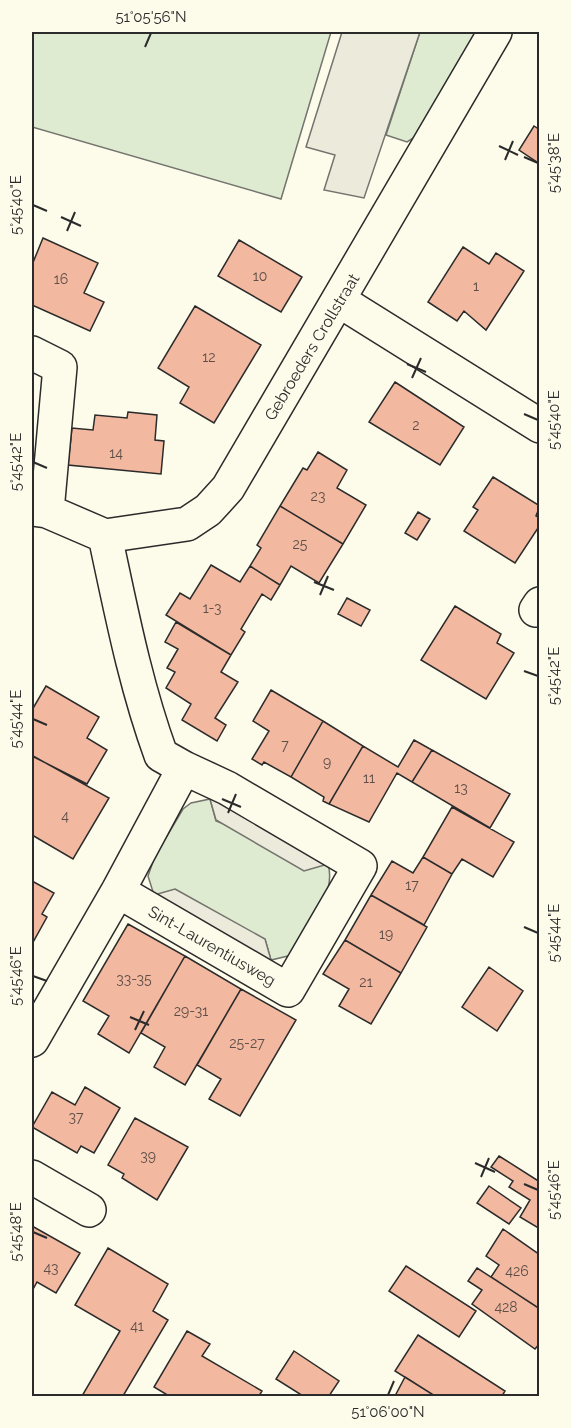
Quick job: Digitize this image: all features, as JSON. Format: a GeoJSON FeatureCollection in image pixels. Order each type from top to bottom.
{"type":"FeatureCollection","features":[{"type":"Feature","properties":{"kind":"street","name":"Gebroeders Crollstraat"},"geometry":{"type":"LineString","coordinates":[[105,536],[187,524],[208,510],[228,488],[340,301],[495,32]]}},
{"type":"Feature","properties":{"kind":"street"},"geometry":{"type":"LineString","coordinates":[[340,301],[540,426]]}},
{"type":"Feature","properties":{"kind":"street"},"geometry":{"type":"LineString","coordinates":[[32,353],[60,367],[39,510],[105,536]]}},
{"type":"Feature","properties":{"kind":"street","name":"Sint-Laurentiusweg"},"geometry":{"type":"LineString","coordinates":[[105,536],[134,674],[161,755],[227,788],[360,866],[288,990],[118,891]]}},
{"type":"Feature","properties":{"kind":"street"},"geometry":{"type":"LineString","coordinates":[[32,1040],[118,891],[184,768]]}},
{"type":"Feature","properties":{"kind":"street"},"geometry":{"type":"LineString","coordinates":[[32,1177],[89,1210]]}},
{"type":"Feature","properties":{"kind":"green space"},"geometry":{"type":"Polygon","coordinates":[[[32,32],[331,32],[281,199],[32,127],[32,32]]]}},
{"type":"Feature","properties":{"kind":"green space"},"geometry":{"type":"Polygon","coordinates":[[[420,32],[480,32],[423,132],[407,142],[386,135],[420,32]]]}},
{"type":"Feature","properties":{"kind":"green space"},"geometry":{"type":"Polygon","coordinates":[[[210,799],[216,821],[328,864],[330,876],[325,900],[292,955],[271,960],[265,939],[154,895],[148,876],[155,856],[183,809],[191,803],[210,799]]]}},
{"type":"Feature","properties":{"kind":"shaded area"},"geometry":{"type":"Polygon","coordinates":[[[342,32],[420,32],[364,198],[324,190],[335,155],[306,147],[342,32]]]}},
{"type":"Feature","properties":{"kind":"shaded area"},"geometry":{"type":"Polygon","coordinates":[[[210,799],[217,799],[328,864],[304,871],[216,820],[210,799]]]}},
{"type":"Feature","properties":{"kind":"shaded area"},"geometry":{"type":"Polygon","coordinates":[[[175,889],[265,939],[271,960],[260,958],[154,895],[175,889]]]}},
{"type":"Feature","properties":{"kind":"building"},"geometry":{"type":"Polygon","coordinates":[[[534,126],[540,130],[540,164],[519,150],[534,126]]]}},
{"type":"Feature","properties":{"kind":"building"},"geometry":{"type":"Polygon","coordinates":[[[43,238],[98,263],[84,293],[104,302],[90,331],[32,305],[32,265],[43,238]]]}},
{"type":"Feature","properties":{"kind":"building"},"geometry":{"type":"Polygon","coordinates":[[[239,240],[302,277],[281,312],[218,276],[239,240]]]}},
{"type":"Feature","properties":{"kind":"building"},"geometry":{"type":"Polygon","coordinates":[[[463,247],[489,264],[496,253],[524,271],[486,330],[464,311],[457,321],[428,302],[463,247]]]}},
{"type":"Feature","properties":{"kind":"building"},"geometry":{"type":"Polygon","coordinates":[[[195,306],[261,345],[214,423],[180,403],[189,387],[158,368],[195,306]]]}},
{"type":"Feature","properties":{"kind":"building"},"geometry":{"type":"Polygon","coordinates":[[[395,382],[464,427],[440,465],[369,422],[395,382]]]}},
{"type":"Feature","properties":{"kind":"building"},"geometry":{"type":"Polygon","coordinates":[[[128,412],[157,415],[155,440],[164,441],[161,474],[68,465],[72,428],[93,430],[95,415],[127,418],[128,412]]]}},
{"type":"Feature","properties":{"kind":"building"},"geometry":{"type":"Polygon","coordinates":[[[318,452],[347,470],[337,488],[366,505],[343,544],[280,506],[303,468],[307,470],[318,452]]]}},
{"type":"Feature","properties":{"kind":"building"},"geometry":{"type":"Polygon","coordinates":[[[493,477],[540,506],[536,516],[540,518],[540,525],[515,563],[464,531],[478,510],[473,507],[493,477]]]}},
{"type":"Feature","properties":{"kind":"building"},"geometry":{"type":"Polygon","coordinates":[[[280,506],[343,544],[319,583],[291,566],[280,585],[250,566],[261,548],[257,545],[280,506]]]}},
{"type":"Feature","properties":{"kind":"building"},"geometry":{"type":"Polygon","coordinates":[[[418,512],[430,519],[417,540],[405,533],[418,512]]]}},
{"type":"Feature","properties":{"kind":"building"},"geometry":{"type":"Polygon","coordinates":[[[211,565],[240,582],[250,566],[280,585],[271,600],[262,594],[241,629],[245,632],[231,655],[166,615],[180,593],[190,599],[211,565]]]}},
{"type":"Feature","properties":{"kind":"building"},"geometry":{"type":"Polygon","coordinates":[[[347,598],[370,610],[361,626],[338,614],[347,598]]]}},
{"type":"Feature","properties":{"kind":"building"},"geometry":{"type":"Polygon","coordinates":[[[455,606],[501,634],[497,643],[514,653],[486,699],[421,660],[455,606]]]}},
{"type":"Feature","properties":{"kind":"building"},"geometry":{"type":"Polygon","coordinates":[[[176,622],[231,655],[221,672],[238,682],[215,718],[226,725],[217,741],[182,720],[191,704],[166,688],[175,672],[167,668],[178,649],[165,642],[176,622]]]}},
{"type":"Feature","properties":{"kind":"building"},"geometry":{"type":"Polygon","coordinates":[[[46,686],[99,717],[87,738],[107,750],[87,784],[32,756],[32,710],[46,686]]]}},
{"type":"Feature","properties":{"kind":"building"},"geometry":{"type":"Polygon","coordinates":[[[271,690],[323,721],[291,777],[264,762],[262,765],[252,759],[269,731],[253,721],[271,690]]]}},
{"type":"Feature","properties":{"kind":"building"},"geometry":{"type":"Polygon","coordinates":[[[323,721],[363,746],[329,804],[323,801],[324,797],[291,777],[323,721]]]}},
{"type":"Feature","properties":{"kind":"building"},"geometry":{"type":"Polygon","coordinates":[[[414,740],[432,750],[412,782],[397,773],[369,822],[329,804],[363,746],[398,767],[414,740]]]}},
{"type":"Feature","properties":{"kind":"building"},"geometry":{"type":"Polygon","coordinates":[[[432,750],[510,794],[490,828],[412,782],[432,750]]]}},
{"type":"Feature","properties":{"kind":"building"},"geometry":{"type":"Polygon","coordinates":[[[33,756],[109,798],[73,859],[32,835],[33,756]]]}},
{"type":"Feature","properties":{"kind":"building"},"geometry":{"type":"Polygon","coordinates":[[[452,807],[514,842],[493,877],[462,859],[452,874],[423,857],[452,807]]]}},
{"type":"Feature","properties":{"kind":"building"},"geometry":{"type":"Polygon","coordinates":[[[423,857],[452,874],[424,925],[371,895],[392,861],[413,873],[423,857]]]}},
{"type":"Feature","properties":{"kind":"building"},"geometry":{"type":"Polygon","coordinates":[[[32,881],[54,893],[42,914],[47,917],[32,944],[32,881]]]}},
{"type":"Feature","properties":{"kind":"building"},"geometry":{"type":"Polygon","coordinates":[[[371,895],[427,927],[401,973],[345,940],[371,895]]]}},
{"type":"Feature","properties":{"kind":"building"},"geometry":{"type":"Polygon","coordinates":[[[128,924],[185,956],[129,1053],[98,1034],[109,1016],[83,1001],[128,924]]]}},
{"type":"Feature","properties":{"kind":"building"},"geometry":{"type":"Polygon","coordinates":[[[345,940],[401,973],[371,1024],[339,1006],[349,989],[323,974],[345,940]]]}},
{"type":"Feature","properties":{"kind":"building"},"geometry":{"type":"Polygon","coordinates":[[[185,956],[241,989],[185,1085],[154,1067],[165,1047],[141,1033],[185,956]]]}},
{"type":"Feature","properties":{"kind":"building"},"geometry":{"type":"Polygon","coordinates":[[[489,967],[523,991],[497,1031],[462,1007],[489,967]]]}},
{"type":"Feature","properties":{"kind":"building"},"geometry":{"type":"Polygon","coordinates":[[[241,989],[296,1020],[240,1116],[209,1099],[221,1079],[197,1065],[241,989]]]}},
{"type":"Feature","properties":{"kind":"building"},"geometry":{"type":"Polygon","coordinates":[[[85,1087],[120,1108],[94,1153],[81,1146],[77,1153],[32,1127],[52,1092],[75,1105],[85,1087]]]}},
{"type":"Feature","properties":{"kind":"building"},"geometry":{"type":"Polygon","coordinates":[[[135,1118],[188,1147],[157,1200],[122,1178],[124,1174],[108,1165],[135,1118]]]}},
{"type":"Feature","properties":{"kind":"building"},"geometry":{"type":"Polygon","coordinates":[[[499,1156],[540,1182],[540,1229],[520,1217],[530,1200],[509,1187],[513,1181],[491,1167],[499,1156]]]}},
{"type":"Feature","properties":{"kind":"building"},"geometry":{"type":"Polygon","coordinates":[[[489,1186],[521,1208],[509,1224],[477,1203],[489,1186]]]}},
{"type":"Feature","properties":{"kind":"building"},"geometry":{"type":"Polygon","coordinates":[[[32,1226],[80,1253],[56,1293],[37,1282],[32,1291],[32,1226]]]}},
{"type":"Feature","properties":{"kind":"building"},"geometry":{"type":"Polygon","coordinates":[[[503,1229],[540,1255],[540,1309],[491,1277],[499,1265],[486,1256],[503,1229]]]}},
{"type":"Feature","properties":{"kind":"building"},"geometry":{"type":"Polygon","coordinates":[[[108,1248],[168,1284],[153,1311],[168,1320],[123,1396],[82,1396],[120,1331],[75,1305],[108,1248]]]}},
{"type":"Feature","properties":{"kind":"building"},"geometry":{"type":"Polygon","coordinates":[[[406,1266],[476,1311],[459,1337],[389,1291],[406,1266]]]}},
{"type":"Feature","properties":{"kind":"building"},"geometry":{"type":"Polygon","coordinates":[[[477,1268],[540,1309],[540,1343],[535,1349],[472,1304],[482,1290],[468,1281],[477,1268]]]}},
{"type":"Feature","properties":{"kind":"building"},"geometry":{"type":"Polygon","coordinates":[[[187,1331],[210,1344],[202,1356],[262,1391],[259,1396],[169,1396],[154,1387],[187,1331]]]}},
{"type":"Feature","properties":{"kind":"building"},"geometry":{"type":"Polygon","coordinates":[[[418,1335],[505,1391],[502,1396],[435,1396],[395,1371],[418,1335]]]}},
{"type":"Feature","properties":{"kind":"building"},"geometry":{"type":"Polygon","coordinates":[[[294,1351],[339,1381],[329,1396],[303,1396],[276,1379],[294,1351]]]}},
{"type":"Feature","properties":{"kind":"building"},"geometry":{"type":"Polygon","coordinates":[[[405,1377],[435,1396],[395,1396],[405,1377]]]}}]}
